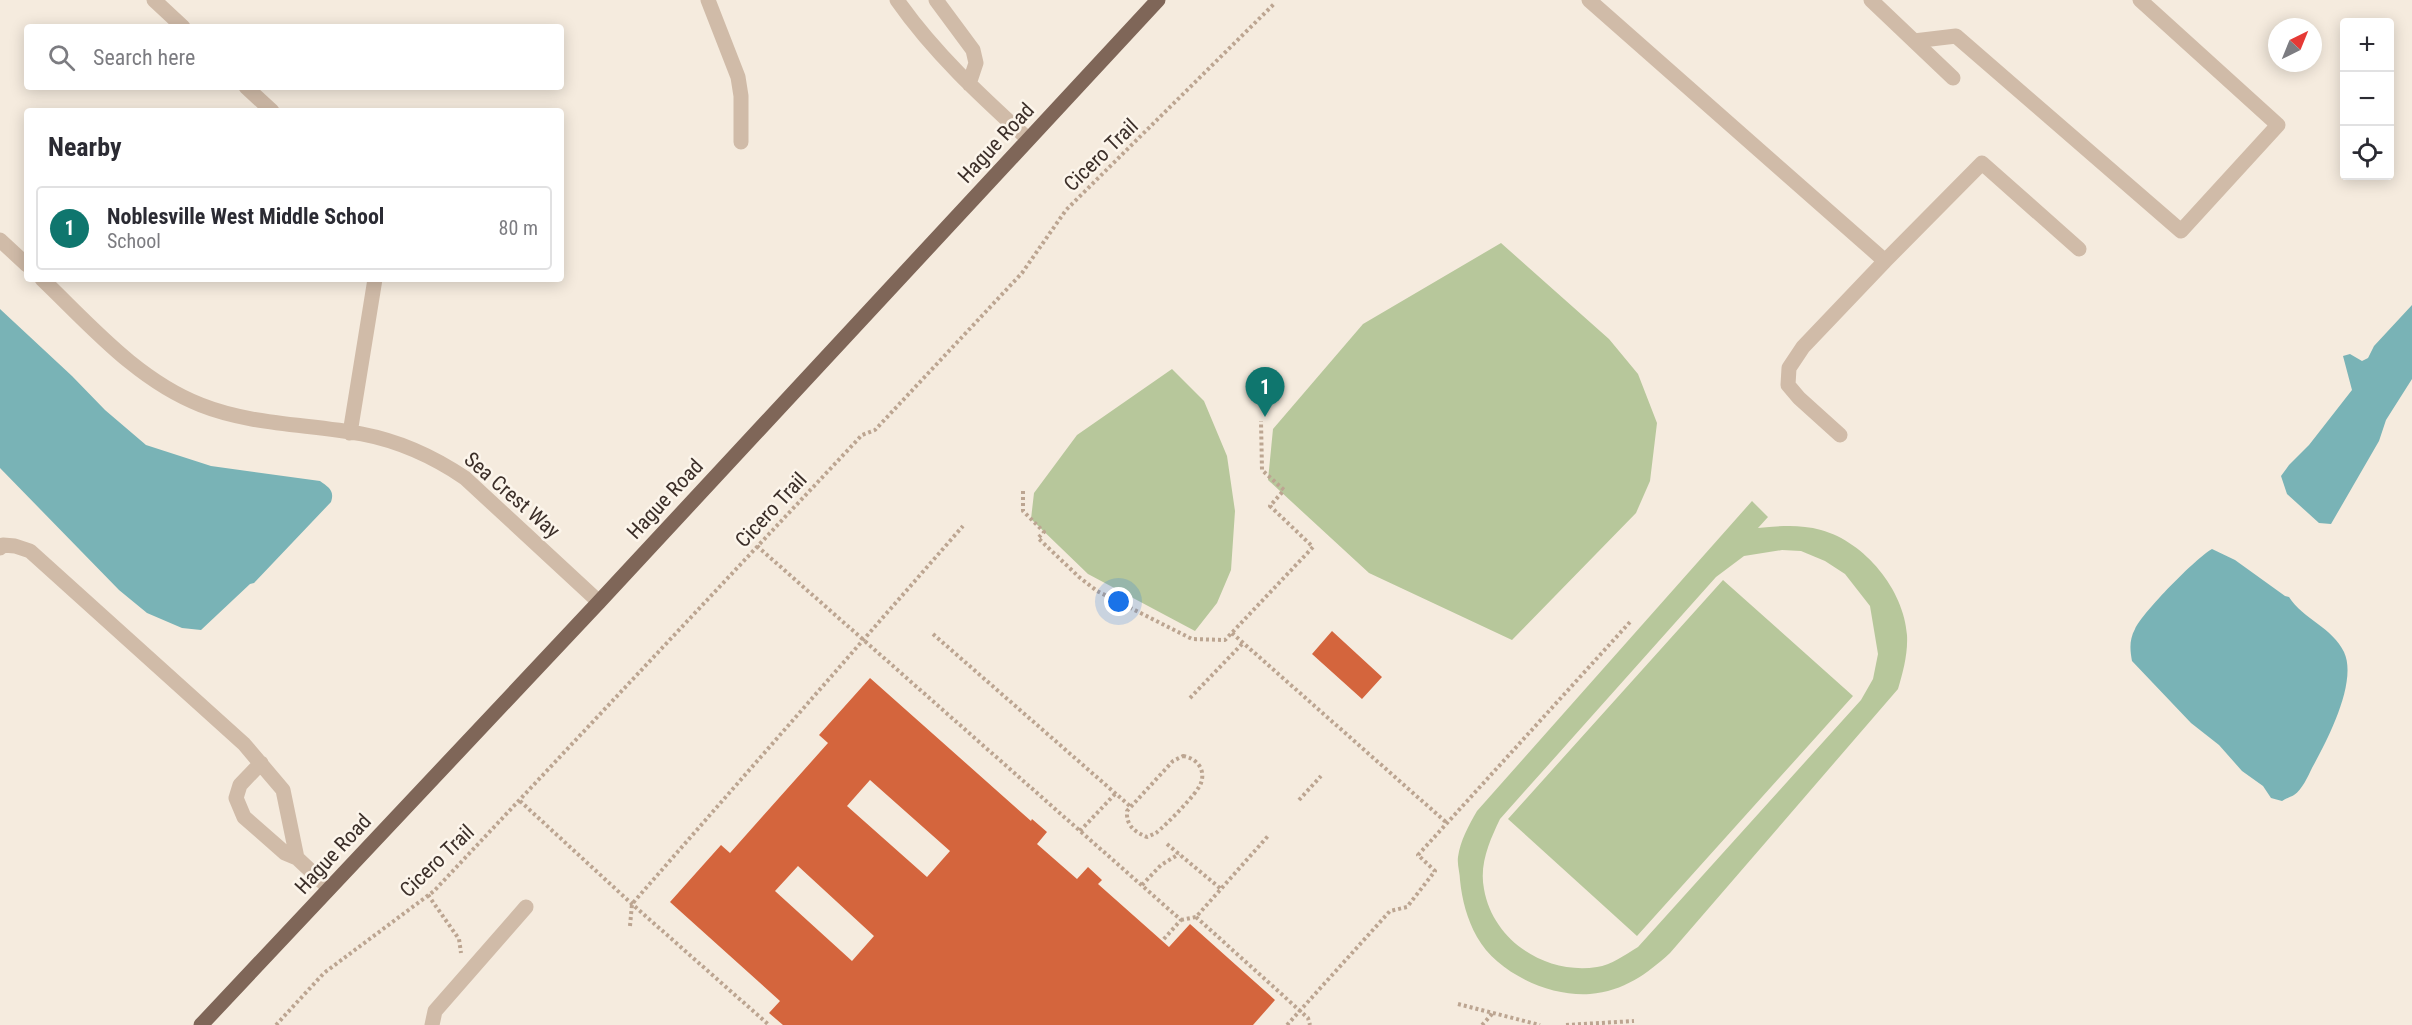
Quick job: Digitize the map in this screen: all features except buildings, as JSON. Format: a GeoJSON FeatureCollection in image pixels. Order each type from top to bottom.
{"type":"FeatureCollection","features":[{"type":"Feature","properties":{"kind":"main road","name":"Hague Road"},"geometry":{"type":"LineString","coordinates":[[201,1025],[599,602],[1158,0]]}},
{"type":"Feature","properties":{"kind":"street"},"geometry":{"type":"LineString","coordinates":[[154,0],[180,24]]}},
{"type":"Feature","properties":{"kind":"street"},"geometry":{"type":"LineString","coordinates":[[708,0],[738,77],[741,96],[741,142]]}},
{"type":"Feature","properties":{"kind":"street"},"geometry":{"type":"LineString","coordinates":[[897,0],[938,51],[969,84],[1028,139]]}},
{"type":"Feature","properties":{"kind":"street"},"geometry":{"type":"LineString","coordinates":[[936,0],[973,50],[976,63],[969,84]]}},
{"type":"Feature","properties":{"kind":"street"},"geometry":{"type":"LineString","coordinates":[[1589,0],[1885,261]]}},
{"type":"Feature","properties":{"kind":"street"},"geometry":{"type":"LineString","coordinates":[[1871,0],[1953,78]]}},
{"type":"Feature","properties":{"kind":"street"},"geometry":{"type":"LineString","coordinates":[[1914,42],[1956,36],[2181,231],[2278,125],[2140,0]]}},
{"type":"Feature","properties":{"kind":"street"},"geometry":{"type":"LineString","coordinates":[[249,90],[269,108]]}},
{"type":"Feature","properties":{"kind":"street"},"geometry":{"type":"LineString","coordinates":[[1840,435],[1788,385],[1789,368],[1803,347],[1982,163],[2079,249]]}},
{"type":"Feature","properties":{"kind":"street"},"geometry":{"type":"LineString","coordinates":[[0,240],[24,262]]}},
{"type":"Feature","properties":{"kind":"street","name":"Sea Crest Way"},"geometry":{"type":"LineString","coordinates":[[45,282],[153,381],[182,397],[227,413],[350,433],[395,443],[445,464],[465,478],[599,602]]}},
{"type":"Feature","properties":{"kind":"street"},"geometry":{"type":"LineString","coordinates":[[350,433],[375,282]]}},
{"type":"Feature","properties":{"kind":"street"},"geometry":{"type":"LineString","coordinates":[[0,548],[3,545],[15,546],[30,551],[244,744],[282,790],[297,858]]}},
{"type":"Feature","properties":{"kind":"street"},"geometry":{"type":"LineString","coordinates":[[261,764],[240,785],[236,798],[244,817],[285,853],[297,858],[329,888]]}},
{"type":"Feature","properties":{"kind":"street"},"geometry":{"type":"LineString","coordinates":[[432,1025],[435,1011],[526,907]]}},
{"type":"Feature","properties":{"kind":"path","name":"Cicero Trail"},"geometry":{"type":"LineString","coordinates":[[276,1025],[324,973],[428,895],[520,801],[862,435],[875,430],[1022,273],[1066,210],[1275,3]]}},
{"type":"Feature","properties":{"kind":"path"},"geometry":{"type":"LineString","coordinates":[[1023,491],[1023,511],[1044,532],[1038,538],[1097,591],[1192,639],[1226,640],[1313,547],[1270,506],[1284,490],[1262,470],[1261,421]]}},
{"type":"Feature","properties":{"kind":"path"},"geometry":{"type":"LineString","coordinates":[[630,926],[632,904],[963,526]]}},
{"type":"Feature","properties":{"kind":"path"},"geometry":{"type":"LineString","coordinates":[[757,546],[1181,920]]}},
{"type":"Feature","properties":{"kind":"path"},"geometry":{"type":"LineString","coordinates":[[1287,1025],[1390,911],[1407,907],[1435,872],[1418,855],[1630,622]]}},
{"type":"Feature","properties":{"kind":"path"},"geometry":{"type":"LineString","coordinates":[[1232,633],[1447,823]]}},
{"type":"Feature","properties":{"kind":"path"},"geometry":{"type":"LineString","coordinates":[[933,634],[1131,807]]}},
{"type":"Feature","properties":{"kind":"path"},"geometry":{"type":"LineString","coordinates":[[1190,698],[1244,643]]}},
{"type":"Feature","properties":{"kind":"path"},"geometry":{"type":"LineString","coordinates":[[1183,756],[1191,757],[1199,765],[1202,774],[1201,785],[1156,833],[1147,837],[1131,828],[1126,820],[1127,811],[1131,807],[1173,761],[1183,756]]}},
{"type":"Feature","properties":{"kind":"path"},"geometry":{"type":"LineString","coordinates":[[1299,800],[1321,776]]}},
{"type":"Feature","properties":{"kind":"path"},"geometry":{"type":"LineString","coordinates":[[1080,831],[1115,794]]}},
{"type":"Feature","properties":{"kind":"path"},"geometry":{"type":"LineString","coordinates":[[520,801],[769,1025]]}},
{"type":"Feature","properties":{"kind":"path"},"geometry":{"type":"LineString","coordinates":[[1162,941],[1181,920],[1196,917],[1268,836]]}},
{"type":"Feature","properties":{"kind":"path"},"geometry":{"type":"LineString","coordinates":[[1167,844],[1221,889]]}},
{"type":"Feature","properties":{"kind":"path"},"geometry":{"type":"LineString","coordinates":[[1142,885],[1161,865],[1179,854]]}},
{"type":"Feature","properties":{"kind":"path"},"geometry":{"type":"LineString","coordinates":[[428,895],[459,939],[462,952],[460,958]]}},
{"type":"Feature","properties":{"kind":"path"},"geometry":{"type":"LineString","coordinates":[[1196,917],[1308,1018],[1310,1025]]}},
{"type":"Feature","properties":{"kind":"path"},"geometry":{"type":"LineString","coordinates":[[1458,1004],[1540,1025]]}},
{"type":"Feature","properties":{"kind":"path"},"geometry":{"type":"LineString","coordinates":[[1482,1025],[1493,1013]]}},
{"type":"Feature","properties":{"kind":"path"},"geometry":{"type":"LineString","coordinates":[[1566,1025],[1634,1021]]}},
{"type":"Feature","properties":{"kind":"green space"},"geometry":{"type":"Polygon","coordinates":[[[1501,243],[1609,339],[1638,374],[1657,423],[1650,481],[1636,513],[1512,640],[1369,573],[1268,480],[1273,429],[1363,324],[1501,243]]]}},
{"type":"Feature","properties":{"kind":"green space"},"geometry":{"type":"Polygon","coordinates":[[[1172,369],[1204,401],[1227,456],[1235,511],[1231,570],[1217,603],[1195,631],[1088,574],[1031,519],[1034,493],[1077,435],[1172,369]]]}},
{"type":"Feature","properties":{"kind":"green space"},"geometry":{"type":"Polygon","coordinates":[[[1752,501],[1768,517],[1758,528],[1805,527],[1837,536],[1853,545],[1867,557],[1890,585],[1904,618],[1907,635],[1906,656],[1898,689],[1670,953],[1653,968],[1634,980],[1602,992],[1574,994],[1542,987],[1511,972],[1497,962],[1477,937],[1462,895],[1458,863],[1459,851],[1477,811],[1752,501]],[[1782,550],[1744,556],[1716,577],[1500,819],[1484,861],[1484,889],[1489,908],[1498,924],[1510,939],[1525,950],[1541,960],[1559,966],[1578,968],[1607,964],[1638,947],[1861,700],[1873,679],[1878,654],[1870,606],[1845,574],[1825,561],[1801,551],[1782,550]]]}},
{"type":"Feature","properties":{"kind":"green space"},"geometry":{"type":"Polygon","coordinates":[[[1723,580],[1853,696],[1637,936],[1508,819],[1723,580]]]}},
{"type":"Feature","properties":{"kind":"water"},"geometry":{"type":"Polygon","coordinates":[[[2412,305],[2412,379],[2386,420],[2379,441],[2331,524],[2319,523],[2287,494],[2281,476],[2309,445],[2352,390],[2343,356],[2350,354],[2362,361],[2368,358],[2374,346],[2412,305]]]}},
{"type":"Feature","properties":{"kind":"water"},"geometry":{"type":"Polygon","coordinates":[[[0,309],[105,410],[146,445],[211,466],[320,481],[331,492],[331,502],[254,583],[250,584],[201,630],[182,628],[147,613],[119,590],[0,468],[0,309]]]}},
{"type":"Feature","properties":{"kind":"water"},"geometry":{"type":"Polygon","coordinates":[[[2212,549],[2235,560],[2289,597],[2302,612],[2333,636],[2344,652],[2347,679],[2339,711],[2302,786],[2297,793],[2282,801],[2271,798],[2263,786],[2242,771],[2219,745],[2191,723],[2132,661],[2131,641],[2140,621],[2170,586],[2212,549]]]}},
{"type":"Feature","properties":{"kind":"place","name":"Noblesville West Middle School"},"geometry":{"type":"Point","coordinates":[1265,417]}}]}
